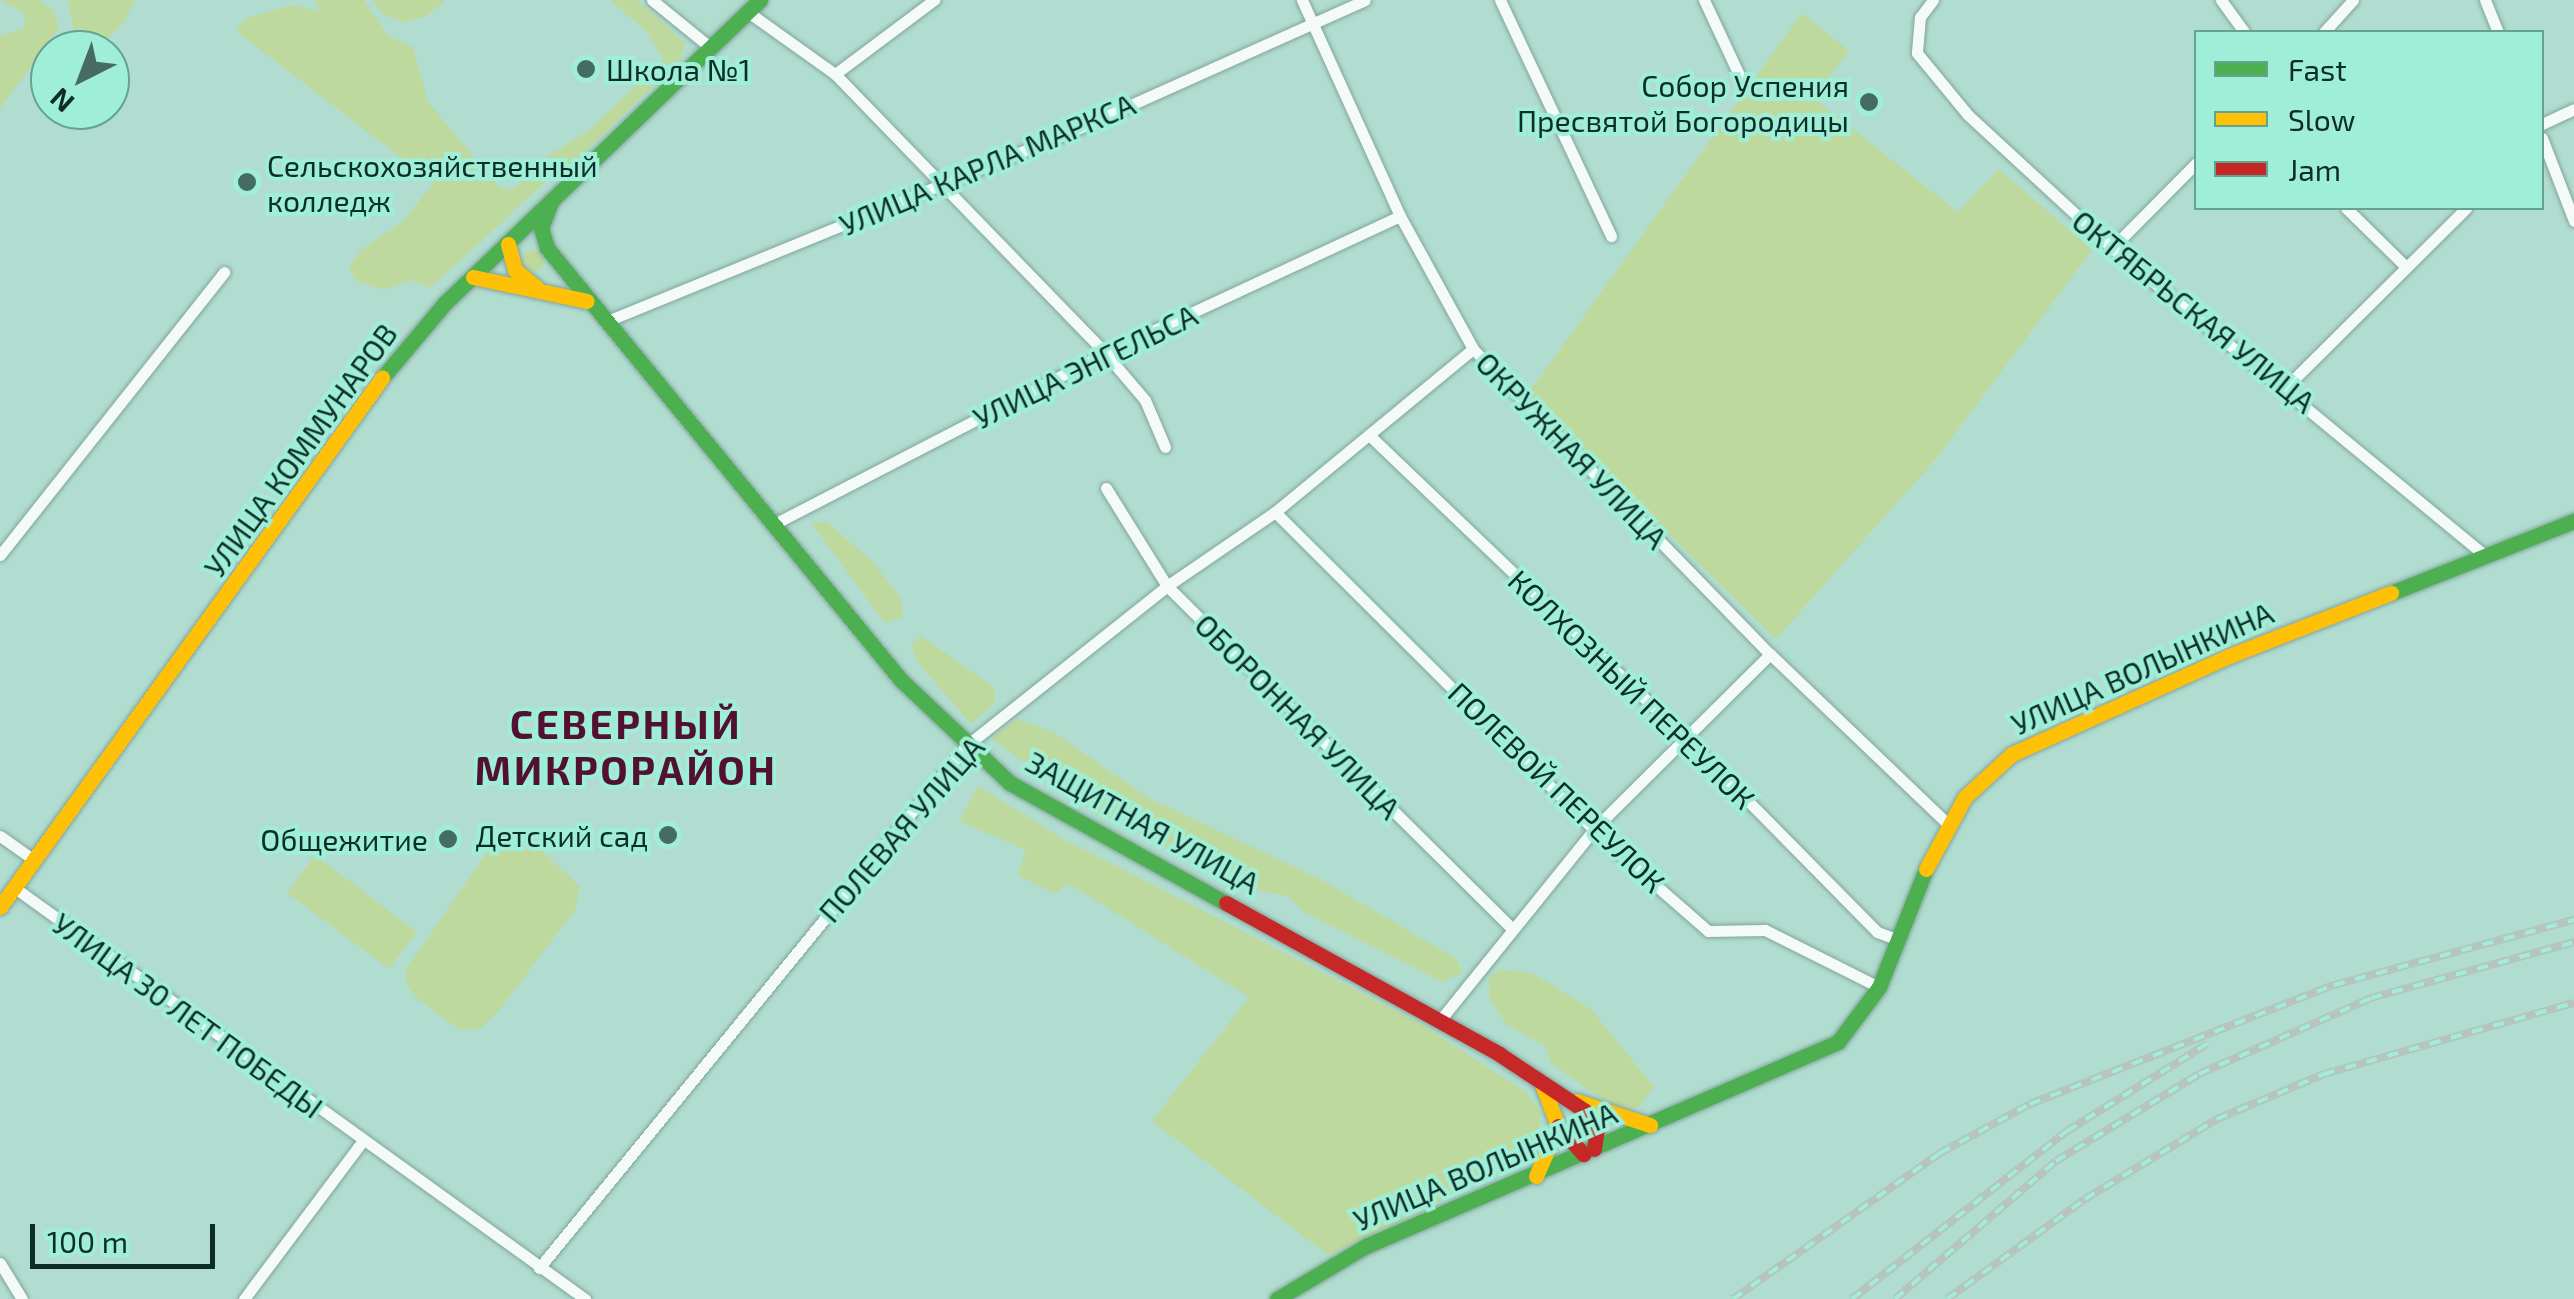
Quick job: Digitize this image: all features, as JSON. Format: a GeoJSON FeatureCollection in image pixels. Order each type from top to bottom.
{"type":"FeatureCollection","features":[{"type":"Feature","properties":{"kind":"street"},"geometry":{"type":"LineString","coordinates":[[652,0],[711,48]]}},
{"type":"Feature","properties":{"kind":"street","name":"УЛИЦА КОММУНАРОВ"},"geometry":{"type":"LineString","coordinates":[[0,906],[348,420],[474,276],[760,0]]}},
{"type":"Feature","properties":{"kind":"street"},"geometry":{"type":"LineString","coordinates":[[835,74],[934,0]]}},
{"type":"Feature","properties":{"kind":"street","name":"ОКРУЖНАЯ УЛИЦА"},"geometry":{"type":"LineString","coordinates":[[1302,0],[1400,216],[1473,349],[1770,654],[1948,824]]}},
{"type":"Feature","properties":{"kind":"street","name":"УЛИЦА КАРЛА МАРКСА"},"geometry":{"type":"LineString","coordinates":[[608,321],[938,185],[1365,0]]}},
{"type":"Feature","properties":{"kind":"street"},"geometry":{"type":"LineString","coordinates":[[1500,0],[1611,236]]}},
{"type":"Feature","properties":{"kind":"street"},"geometry":{"type":"LineString","coordinates":[[1704,0],[1742,82]]}},
{"type":"Feature","properties":{"kind":"street","name":"ОКТЯБРЬСКАЯ УЛИЦА"},"geometry":{"type":"LineString","coordinates":[[1934,0],[1920,17],[1917,53],[1968,115],[2112,248],[2286,386],[2485,555]]}},
{"type":"Feature","properties":{"kind":"street"},"geometry":{"type":"LineString","coordinates":[[2220,0],[2242,30]]}},
{"type":"Feature","properties":{"kind":"street"},"geometry":{"type":"LineString","coordinates":[[2326,30],[2354,0]]}},
{"type":"Feature","properties":{"kind":"street"},"geometry":{"type":"LineString","coordinates":[[2485,0],[2497,30]]}},
{"type":"Feature","properties":{"kind":"street"},"geometry":{"type":"LineString","coordinates":[[748,12],[835,74],[1104,353],[1145,400],[1164,447]]}},
{"type":"Feature","properties":{"kind":"street"},"geometry":{"type":"LineString","coordinates":[[2544,123],[2574,109]]}},
{"type":"Feature","properties":{"kind":"street"},"geometry":{"type":"LineString","coordinates":[[2544,143],[2574,220]]}},
{"type":"Feature","properties":{"kind":"street"},"geometry":{"type":"LineString","coordinates":[[2112,248],[2194,165]]}},
{"type":"Feature","properties":{"kind":"street"},"geometry":{"type":"LineString","coordinates":[[544,292],[516,270],[512,240],[547,248],[542,228],[551,202]]}},
{"type":"Feature","properties":{"kind":"street"},"geometry":{"type":"LineString","coordinates":[[2348,210],[2406,266]]}},
{"type":"Feature","properties":{"kind":"street"},"geometry":{"type":"LineString","coordinates":[[2286,386],[2464,210]]}},
{"type":"Feature","properties":{"kind":"street","name":"УЛИЦА ЭНГЕЛЬСА"},"geometry":{"type":"LineString","coordinates":[[774,524],[1104,353],[1400,216]]}},
{"type":"Feature","properties":{"kind":"street","name":"ЗАЩИТНАЯ УЛИЦА"},"geometry":{"type":"LineString","coordinates":[[547,248],[901,680],[966,746],[1010,782],[1441,1019],[1542,1084]]}},
{"type":"Feature","properties":{"kind":"street"},"geometry":{"type":"LineString","coordinates":[[0,554],[224,272]]}},
{"type":"Feature","properties":{"kind":"street"},"geometry":{"type":"LineString","coordinates":[[474,276],[588,301]]}},
{"type":"Feature","properties":{"kind":"street","name":"ПОЛЕВАЯ УЛИЦА"},"geometry":{"type":"LineString","coordinates":[[540,1268],[966,746],[1167,586],[1275,512],[1473,349]]}},
{"type":"Feature","properties":{"kind":"street","name":"КОЛХОЗНЫЙ ПЕРЕУЛОК"},"geometry":{"type":"LineString","coordinates":[[1369,435],[1684,736],[1876,932],[1896,939]]}},
{"type":"Feature","properties":{"kind":"street","name":"ОБОРОННАЯ УЛИЦА"},"geometry":{"type":"LineString","coordinates":[[1106,488],[1167,586],[1511,928]]}},
{"type":"Feature","properties":{"kind":"street","name":"ПОЛЕВОЙ ПЕРЕУЛОК"},"geometry":{"type":"LineString","coordinates":[[1275,512],[1597,826],[1605,840],[1708,930],[1766,930],[1879,988]]}},
{"type":"Feature","properties":{"kind":"street","name":"УЛИЦА ВОЛЫНКИНА"},"geometry":{"type":"LineString","coordinates":[[1277,1299],[1366,1246],[1536,1176],[1838,1042],[1879,988],[1896,939],[1948,824],[1987,773],[2042,738],[2574,521]]}},
{"type":"Feature","properties":{"kind":"street"},"geometry":{"type":"LineString","coordinates":[[1441,1019],[1597,826],[1770,654]]}},
{"type":"Feature","properties":{"kind":"street"},"geometry":{"type":"LineString","coordinates":[[0,836],[34,860]]}},
{"type":"Feature","properties":{"kind":"street","name":"УЛИЦА 30 ЛЕТ ПОБЕДЫ"},"geometry":{"type":"LineString","coordinates":[[14,888],[361,1143],[584,1299]]}},
{"type":"Feature","properties":{"kind":"street"},"geometry":{"type":"LineString","coordinates":[[1542,1084],[1650,1125]]}},
{"type":"Feature","properties":{"kind":"street"},"geometry":{"type":"LineString","coordinates":[[1542,1084],[1585,1112],[1597,1128],[1589,1151],[1558,1126],[1542,1084]]}},
{"type":"Feature","properties":{"kind":"street"},"geometry":{"type":"LineString","coordinates":[[1536,1176],[1558,1126]]}},
{"type":"Feature","properties":{"kind":"street"},"geometry":{"type":"LineString","coordinates":[[244,1299],[361,1143]]}},
{"type":"Feature","properties":{"kind":"street"},"geometry":{"type":"LineString","coordinates":[[0,1263],[22,1299]]}},
{"type":"Feature","properties":{"kind":"green space"},"geometry":{"type":"Polygon","coordinates":[[[0,0],[39,0],[54,11],[59,28],[30,30],[30,68],[0,109],[0,36],[24,28],[25,14],[0,0]]]}},
{"type":"Feature","properties":{"kind":"green space"},"geometry":{"type":"Polygon","coordinates":[[[68,0],[135,0],[116,30],[73,30],[68,0]]]}},
{"type":"Feature","properties":{"kind":"green space"},"geometry":{"type":"Polygon","coordinates":[[[315,0],[364,0],[388,36],[413,47],[428,102],[500,188],[515,189],[530,167],[588,131],[664,59],[645,30],[610,0],[638,0],[685,43],[680,60],[568,169],[554,174],[430,288],[411,280],[384,290],[356,281],[349,267],[360,251],[403,221],[433,184],[428,164],[400,157],[236,31],[244,19],[291,5],[320,11],[315,0]]]}},
{"type":"Feature","properties":{"kind":"green space"},"geometry":{"type":"Polygon","coordinates":[[[372,0],[445,0],[427,16],[404,22],[384,15],[372,0]]]}},
{"type":"Feature","properties":{"kind":"green space"},"geometry":{"type":"Polygon","coordinates":[[[1802,13],[1849,51],[1813,98],[1958,212],[1999,169],[2092,250],[1936,459],[1776,639],[1527,395],[1802,13]]]}},
{"type":"Feature","properties":{"kind":"green space"},"geometry":{"type":"Polygon","coordinates":[[[533,250],[541,253],[541,269],[533,272],[525,269],[522,261],[525,253],[533,250]]]}},
{"type":"Feature","properties":{"kind":"green space"},"geometry":{"type":"Polygon","coordinates":[[[827,522],[872,561],[901,598],[903,617],[885,623],[811,523],[827,522]]]}},
{"type":"Feature","properties":{"kind":"green space"},"geometry":{"type":"Polygon","coordinates":[[[921,636],[995,688],[994,703],[971,724],[918,663],[911,645],[921,636]]]}},
{"type":"Feature","properties":{"kind":"green space"},"geometry":{"type":"Polygon","coordinates":[[[1017,719],[1053,732],[1149,798],[1320,879],[1457,959],[1462,973],[1442,982],[1304,912],[1288,896],[1245,889],[1203,856],[1156,845],[1139,819],[1102,819],[991,738],[1017,719]]]}},
{"type":"Feature","properties":{"kind":"green space"},"geometry":{"type":"Polygon","coordinates":[[[978,786],[1060,837],[1416,1021],[1527,1093],[1541,1112],[1535,1156],[1328,1255],[1152,1121],[1249,997],[1068,883],[1055,894],[1018,875],[1026,850],[959,821],[978,786]]]}},
{"type":"Feature","properties":{"kind":"green space"},"geometry":{"type":"Polygon","coordinates":[[[511,837],[532,841],[580,887],[575,910],[497,1013],[481,1028],[460,1030],[419,1000],[407,986],[406,969],[492,845],[511,837]]]}},
{"type":"Feature","properties":{"kind":"green space"},"geometry":{"type":"Polygon","coordinates":[[[315,855],[417,932],[389,969],[287,893],[315,855]]]}},
{"type":"Feature","properties":{"kind":"green space"},"geometry":{"type":"Polygon","coordinates":[[[1499,969],[1532,973],[1591,1009],[1654,1087],[1639,1107],[1626,1110],[1600,1098],[1551,1063],[1545,1046],[1507,1025],[1489,999],[1489,978],[1499,969]]]}},
{"type":"Feature","properties":{"kind":"railway"},"geometry":{"type":"LineString","coordinates":[[1733,1299],[1940,1153],[2030,1104],[2334,985],[2574,920]]}},
{"type":"Feature","properties":{"kind":"railway"},"geometry":{"type":"LineString","coordinates":[[1895,1299],[2056,1161],[2199,1074],[2371,998],[2574,942]]}},
{"type":"Feature","properties":{"kind":"railway"},"geometry":{"type":"LineString","coordinates":[[1947,1299],[2085,1199],[2217,1119],[2324,1074],[2574,1003]]}},
{"type":"Feature","properties":{"kind":"railway"},"geometry":{"type":"LineString","coordinates":[[1852,1299],[2067,1131],[2207,1044]]}},
{"type":"Feature","properties":{"kind":"traffic: fast"},"geometry":{"type":"LineString","coordinates":[[382,378],[445,303],[760,0]]}},
{"type":"Feature","properties":{"kind":"traffic: fast"},"geometry":{"type":"LineString","coordinates":[[551,202],[541,228],[547,248],[901,680],[1010,783],[1226,903]]}},
{"type":"Feature","properties":{"kind":"traffic: fast"},"geometry":{"type":"LineString","coordinates":[[2391,593],[2574,521]]}},
{"type":"Feature","properties":{"kind":"traffic: fast"},"geometry":{"type":"LineString","coordinates":[[1277,1299],[1366,1246],[1838,1042],[1879,987],[1926,869]]}},
{"type":"Feature","properties":{"kind":"traffic: slow"},"geometry":{"type":"LineString","coordinates":[[508,244],[515,270],[537,288]]}},
{"type":"Feature","properties":{"kind":"traffic: slow"},"geometry":{"type":"LineString","coordinates":[[473,277],[587,301]]}},
{"type":"Feature","properties":{"kind":"traffic: slow"},"geometry":{"type":"LineString","coordinates":[[0,907],[382,378]]}},
{"type":"Feature","properties":{"kind":"traffic: slow"},"geometry":{"type":"LineString","coordinates":[[1926,869],[1965,797],[2012,754],[2229,656],[2391,593]]}},
{"type":"Feature","properties":{"kind":"traffic: slow"},"geometry":{"type":"LineString","coordinates":[[1536,1176],[1558,1126],[1542,1084]]}},
{"type":"Feature","properties":{"kind":"traffic: slow"},"geometry":{"type":"LineString","coordinates":[[1577,1101],[1650,1125]]}},
{"type":"Feature","properties":{"kind":"traffic: jam"},"geometry":{"type":"LineString","coordinates":[[1226,903],[1499,1054],[1585,1111],[1597,1128],[1594,1149]]}},
{"type":"Feature","properties":{"kind":"traffic: jam"},"geometry":{"type":"LineString","coordinates":[[1558,1126],[1583,1154]]}},
{"type":"Feature","properties":{"kind":"place","name":"Школа №1"},"geometry":{"type":"Point","coordinates":[586,69]}},
{"type":"Feature","properties":{"kind":"place","name":"Собор Успения Пресвятой Богородицы"},"geometry":{"type":"Point","coordinates":[1869,102]}},
{"type":"Feature","properties":{"kind":"place","name":"Сельскохозяйственный колледж"},"geometry":{"type":"Point","coordinates":[247,182]}},
{"type":"Feature","properties":{"kind":"place","name":"Детский сад"},"geometry":{"type":"Point","coordinates":[668,835]}},
{"type":"Feature","properties":{"kind":"place","name":"Общежитие"},"geometry":{"type":"Point","coordinates":[448,839]}},
{"type":"Feature","properties":{"kind":"district","name":"СЕВЕРНЫЙ МИКРОРАЙОН"},"geometry":{"type":"Point","coordinates":[626,746]}}]}
